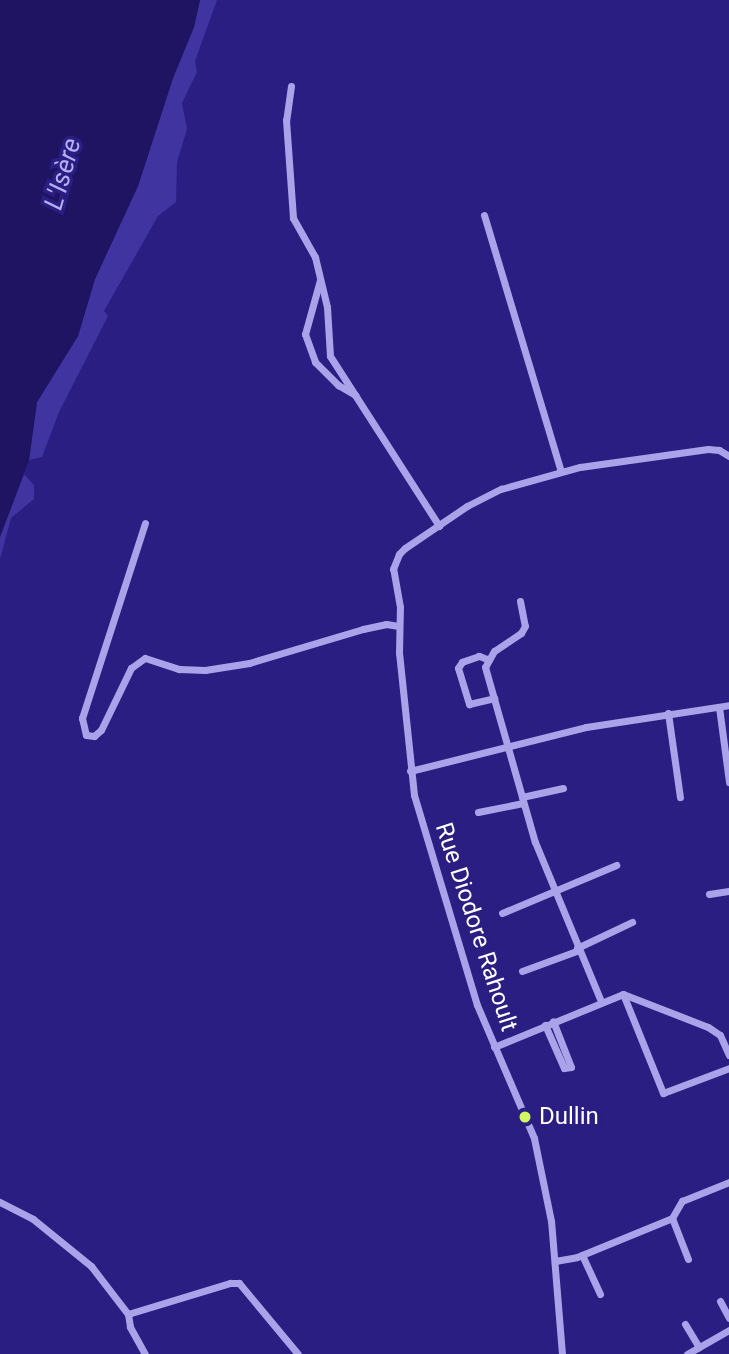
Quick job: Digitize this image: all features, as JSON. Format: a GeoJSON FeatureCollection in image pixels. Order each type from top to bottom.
{"type":"FeatureCollection","features":[{"type":"Feature","properties":{"kind":"street"},"geometry":{"type":"LineString","coordinates":[[291,86],[286,120],[291,155],[293,218],[315,257],[327,307],[330,356],[439,526]]}},
{"type":"Feature","properties":{"kind":"street"},"geometry":{"type":"LineString","coordinates":[[484,215],[561,472]]}},
{"type":"Feature","properties":{"kind":"street"},"geometry":{"type":"LineString","coordinates":[[321,280],[305,334],[315,362],[338,385],[357,397]]}},
{"type":"Feature","properties":{"kind":"street","name":"Rue Diodore Rahoult"},"geometry":{"type":"LineString","coordinates":[[562,1354],[555,1261],[534,1138],[494,1047],[455,938],[410,771],[399,626],[400,607],[393,569],[399,554],[439,526],[501,489],[561,472],[708,449],[719,450],[729,456]]}},
{"type":"Feature","properties":{"kind":"street"},"geometry":{"type":"LineString","coordinates":[[145,523],[82,718],[86,735],[94,736],[101,730],[131,668],[145,658],[179,669],[205,670],[249,663],[363,629],[386,624],[399,626]]}},
{"type":"Feature","properties":{"kind":"street"},"geometry":{"type":"LineString","coordinates":[[520,601],[524,626],[521,633],[487,659],[485,667],[523,800],[554,891],[601,1001]]}},
{"type":"Feature","properties":{"kind":"street"},"geometry":{"type":"LineString","coordinates":[[487,659],[479,656],[462,662],[458,668],[470,704],[494,698]]}},
{"type":"Feature","properties":{"kind":"street"},"geometry":{"type":"LineString","coordinates":[[410,771],[586,727],[729,705]]}},
{"type":"Feature","properties":{"kind":"street"},"geometry":{"type":"LineString","coordinates":[[719,706],[729,782]]}},
{"type":"Feature","properties":{"kind":"street"},"geometry":{"type":"LineString","coordinates":[[668,713],[680,797]]}},
{"type":"Feature","properties":{"kind":"street"},"geometry":{"type":"LineString","coordinates":[[478,811],[563,788]]}},
{"type":"Feature","properties":{"kind":"street"},"geometry":{"type":"LineString","coordinates":[[502,913],[616,865]]}},
{"type":"Feature","properties":{"kind":"street"},"geometry":{"type":"LineString","coordinates":[[709,894],[729,891]]}},
{"type":"Feature","properties":{"kind":"street"},"geometry":{"type":"LineString","coordinates":[[522,971],[578,949],[632,922]]}},
{"type":"Feature","properties":{"kind":"street"},"geometry":{"type":"LineString","coordinates":[[494,1047],[623,994],[708,1027],[720,1035],[729,1055]]}},
{"type":"Feature","properties":{"kind":"street"},"geometry":{"type":"LineString","coordinates":[[623,994],[663,1093],[729,1068]]}},
{"type":"Feature","properties":{"kind":"street"},"geometry":{"type":"LineString","coordinates":[[545,1025],[564,1068],[571,1067],[554,1021]]}},
{"type":"Feature","properties":{"kind":"street"},"geometry":{"type":"LineString","coordinates":[[720,1035],[729,1031]]}},
{"type":"Feature","properties":{"kind":"street"},"geometry":{"type":"LineString","coordinates":[[555,1261],[582,1255],[672,1218],[682,1201],[729,1182]]}},
{"type":"Feature","properties":{"kind":"street"},"geometry":{"type":"LineString","coordinates":[[0,1202],[33,1219],[92,1266],[128,1314],[130,1327],[145,1354]]}},
{"type":"Feature","properties":{"kind":"street"},"geometry":{"type":"LineString","coordinates":[[672,1218],[688,1259]]}},
{"type":"Feature","properties":{"kind":"street"},"geometry":{"type":"LineString","coordinates":[[582,1255],[600,1294]]}},
{"type":"Feature","properties":{"kind":"street"},"geometry":{"type":"LineString","coordinates":[[128,1314],[230,1283],[239,1283],[298,1354]]}},
{"type":"Feature","properties":{"kind":"street"},"geometry":{"type":"LineString","coordinates":[[720,1301],[729,1318]]}},
{"type":"Feature","properties":{"kind":"street"},"geometry":{"type":"LineString","coordinates":[[685,1324],[699,1347]]}},
{"type":"Feature","properties":{"kind":"street"},"geometry":{"type":"LineString","coordinates":[[690,1353],[729,1330]]}},
{"type":"Feature","properties":{"kind":"shaded area"},"geometry":{"type":"Polygon","coordinates":[[[200,0],[217,0],[195,61],[197,72],[182,103],[187,129],[177,162],[176,202],[158,216],[104,311],[108,316],[59,412],[42,457],[29,460],[37,402],[78,336],[95,279],[138,186],[173,78],[194,27],[200,0]]]}},
{"type":"Feature","properties":{"kind":"shaded area"},"geometry":{"type":"Polygon","coordinates":[[[24,474],[34,485],[34,499],[11,518],[0,559],[0,537],[24,474]]]}},
{"type":"Feature","properties":{"kind":"water","name":"L'Isère"},"geometry":{"type":"Polygon","coordinates":[[[0,0],[200,0],[194,27],[173,78],[138,186],[95,279],[78,336],[37,402],[29,460],[0,537],[0,0]]]}},
{"type":"Feature","properties":{"kind":"place","name":"Dullin"},"geometry":{"type":"Point","coordinates":[525,1117]}}]}
